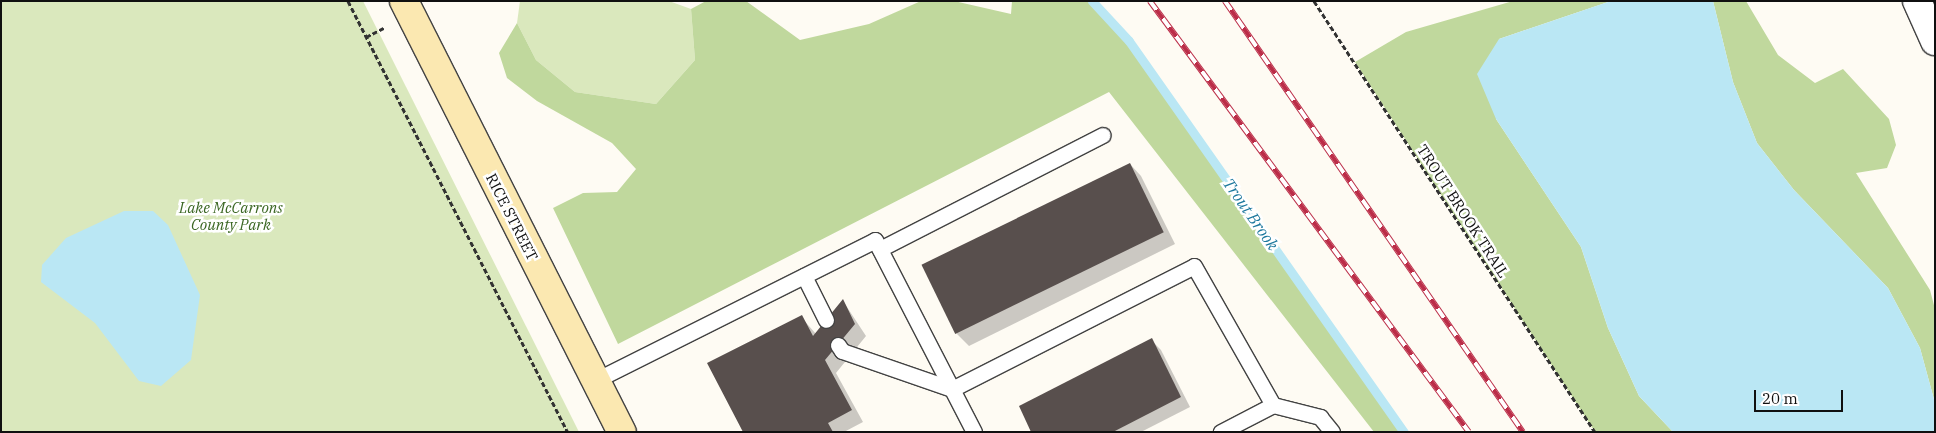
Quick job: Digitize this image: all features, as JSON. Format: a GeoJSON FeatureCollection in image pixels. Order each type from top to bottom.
{"type":"FeatureCollection","features":[{"type":"Feature","properties":{"kind":"main road","name":"RICE STREET"},"geometry":{"type":"LineString","coordinates":[[404,1],[622,432]]}},
{"type":"Feature","properties":{"kind":"street"},"geometry":{"type":"LineString","coordinates":[[1917,1],[1935,41]]}},
{"type":"Feature","properties":{"kind":"lane"},"geometry":{"type":"LineString","coordinates":[[880,249],[1102,135]]}},
{"type":"Feature","properties":{"kind":"lane"},"geometry":{"type":"LineString","coordinates":[[596,380],[875,240],[974,432]]}},
{"type":"Feature","properties":{"kind":"lane"},"geometry":{"type":"LineString","coordinates":[[838,345],[842,351],[952,389],[1194,266],[1273,405]]}},
{"type":"Feature","properties":{"kind":"lane"},"geometry":{"type":"LineString","coordinates":[[804,276],[826,320]]}},
{"type":"Feature","properties":{"kind":"lane"},"geometry":{"type":"LineString","coordinates":[[1220,432],[1273,405],[1320,417],[1332,432]]}},
{"type":"Feature","properties":{"kind":"path"},"geometry":{"type":"LineString","coordinates":[[348,1],[568,432]]}},
{"type":"Feature","properties":{"kind":"path","name":"TROUT BROOK TRAIL"},"geometry":{"type":"LineString","coordinates":[[1314,1],[1595,432]]}},
{"type":"Feature","properties":{"kind":"green space","name":"Lake McCarrons County Park"},"geometry":{"type":"Polygon","coordinates":[[[1,1],[363,1],[579,432],[1,432],[1,1]]]}},
{"type":"Feature","properties":{"kind":"green space"},"geometry":{"type":"Polygon","coordinates":[[[520,1],[669,1],[691,9],[695,60],[656,104],[575,92],[536,60],[517,23],[520,1]]]}},
{"type":"Feature","properties":{"kind":"green space"},"geometry":{"type":"Polygon","coordinates":[[[706,1],[746,1],[800,40],[869,24],[921,1],[954,1],[1011,14],[1012,1],[1092,1],[1129,41],[1407,432],[1374,432],[1109,92],[618,344],[553,208],[583,193],[617,192],[636,169],[612,143],[537,101],[507,78],[499,53],[517,23],[536,60],[575,92],[656,104],[695,60],[691,9],[706,1]]]}},
{"type":"Feature","properties":{"kind":"green space"},"geometry":{"type":"Polygon","coordinates":[[[1513,1],[1611,1],[1499,39],[1496,119],[1581,247],[1608,328],[1639,396],[1673,432],[1595,432],[1355,62],[1406,32],[1513,1]]]}},
{"type":"Feature","properties":{"kind":"green space"},"geometry":{"type":"Polygon","coordinates":[[[1713,1],[1746,1],[1778,55],[1815,83],[1843,69],[1889,119],[1896,145],[1887,168],[1856,173],[1930,290],[1935,309],[1935,403],[1920,348],[1888,288],[1794,190],[1757,143],[1733,82],[1713,1]]]}},
{"type":"Feature","properties":{"kind":"water"},"geometry":{"type":"Polygon","coordinates":[[[1611,1],[1713,1],[1733,82],[1757,143],[1794,190],[1888,288],[1920,348],[1935,403],[1935,432],[1673,432],[1639,396],[1608,328],[1581,247],[1496,119],[1477,74],[1499,39],[1611,1]]]}},
{"type":"Feature","properties":{"kind":"water"},"geometry":{"type":"Polygon","coordinates":[[[124,211],[153,211],[168,225],[200,295],[191,360],[161,386],[139,381],[95,323],[41,282],[42,265],[66,238],[124,211]]]}},
{"type":"Feature","properties":{"kind":"building"},"geometry":{"type":"Polygon","coordinates":[[[1130,163],[1164,232],[955,334],[921,265],[1130,163]]]}},
{"type":"Feature","properties":{"kind":"building"},"geometry":{"type":"Polygon","coordinates":[[[843,299],[855,324],[825,360],[852,410],[828,423],[833,432],[743,432],[707,363],[802,315],[813,336],[843,299]]]}},
{"type":"Feature","properties":{"kind":"building"},"geometry":{"type":"Polygon","coordinates":[[[1152,338],[1181,397],[1113,432],[1031,432],[1019,406],[1152,338]]]}},
{"type":"Feature","properties":{"kind":"waterway","name":"Trout Brook"},"geometry":{"type":"LineString","coordinates":[[1092,1],[1129,41],[1404,432]]}},
{"type":"Feature","properties":{"kind":"railway"},"geometry":{"type":"LineString","coordinates":[[1150,1],[1469,432]]}},
{"type":"Feature","properties":{"kind":"railway"},"geometry":{"type":"LineString","coordinates":[[1225,1],[1523,432]]}}]}
